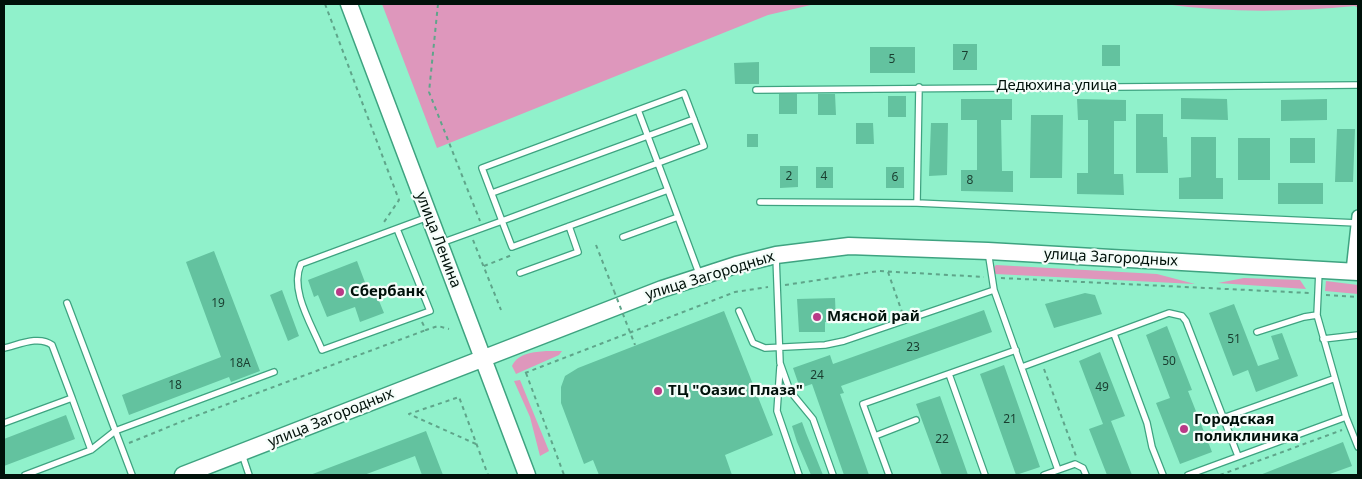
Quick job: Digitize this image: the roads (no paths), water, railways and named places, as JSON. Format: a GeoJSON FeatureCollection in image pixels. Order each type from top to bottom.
{"type":"FeatureCollection","features":[{"type":"Feature","properties":{"kind":"main road","name":"улица Ленина"},"geometry":{"type":"LineString","coordinates":[[349,4],[527,475]]}},
{"type":"Feature","properties":{"kind":"main road","name":"улица Загородных"},"geometry":{"type":"LineString","coordinates":[[188,474],[483,358],[700,276],[800,250],[858,246],[988,250],[1355,271]]}},
{"type":"Feature","properties":{"kind":"street"},"geometry":{"type":"LineString","coordinates":[[1355,271],[1358,219]]}},
{"type":"Feature","properties":{"kind":"lane","name":"Дедюхина улица"},"geometry":{"type":"LineString","coordinates":[[756,90],[919,87],[1358,85]]}},
{"type":"Feature","properties":{"kind":"lane"},"geometry":{"type":"LineString","coordinates":[[917,203],[919,87]]}},
{"type":"Feature","properties":{"kind":"lane"},"geometry":{"type":"LineString","coordinates":[[439,244],[470,233],[482,228],[502,221],[704,146],[684,93],[482,168],[502,221],[512,247],[668,190]]}},
{"type":"Feature","properties":{"kind":"lane"},"geometry":{"type":"LineString","coordinates":[[638,110],[700,276]]}},
{"type":"Feature","properties":{"kind":"lane"},"geometry":{"type":"LineString","coordinates":[[492,194],[694,119]]}},
{"type":"Feature","properties":{"kind":"lane"},"geometry":{"type":"LineString","coordinates":[[760,202],[917,203],[1358,219]]}},
{"type":"Feature","properties":{"kind":"lane"},"geometry":{"type":"LineString","coordinates":[[397,229],[430,311],[322,350],[298,290],[296,274],[301,264],[428,217]]}},
{"type":"Feature","properties":{"kind":"lane"},"geometry":{"type":"LineString","coordinates":[[623,237],[678,217]]}},
{"type":"Feature","properties":{"kind":"lane"},"geometry":{"type":"LineString","coordinates":[[520,274],[578,252],[569,226]]}},
{"type":"Feature","properties":{"kind":"lane"},"geometry":{"type":"LineString","coordinates":[[988,250],[990,278],[1058,470]]}},
{"type":"Feature","properties":{"kind":"lane"},"geometry":{"type":"LineString","coordinates":[[776,255],[780,346],[777,411],[799,475]]}},
{"type":"Feature","properties":{"kind":"lane"},"geometry":{"type":"LineString","coordinates":[[1319,268],[1317,315],[1333,379],[1358,447]]}},
{"type":"Feature","properties":{"kind":"lane"},"geometry":{"type":"LineString","coordinates":[[739,311],[753,343],[765,348],[825,345],[844,341],[994,290]]}},
{"type":"Feature","properties":{"kind":"lane"},"geometry":{"type":"LineString","coordinates":[[67,302],[132,475]]}},
{"type":"Feature","properties":{"kind":"lane"},"geometry":{"type":"LineString","coordinates":[[1022,367],[1169,313],[1182,316],[1186,321],[1238,456]]}},
{"type":"Feature","properties":{"kind":"lane"},"geometry":{"type":"LineString","coordinates":[[1257,332],[1304,316],[1317,315]]}},
{"type":"Feature","properties":{"kind":"lane"},"geometry":{"type":"LineString","coordinates":[[1114,334],[1147,423],[1152,447],[1163,475]]}},
{"type":"Feature","properties":{"kind":"lane"},"geometry":{"type":"LineString","coordinates":[[1323,338],[1358,335]]}},
{"type":"Feature","properties":{"kind":"lane"},"geometry":{"type":"LineString","coordinates":[[4,348],[38,340],[46,341],[52,345],[91,450]]}},
{"type":"Feature","properties":{"kind":"lane"},"geometry":{"type":"LineString","coordinates":[[889,475],[863,404],[1016,350]]}},
{"type":"Feature","properties":{"kind":"lane"},"geometry":{"type":"LineString","coordinates":[[780,363],[790,391],[813,418],[833,475]]}},
{"type":"Feature","properties":{"kind":"lane"},"geometry":{"type":"LineString","coordinates":[[25,475],[91,450],[115,431],[274,372]]}},
{"type":"Feature","properties":{"kind":"lane"},"geometry":{"type":"LineString","coordinates":[[948,374],[985,475]]}},
{"type":"Feature","properties":{"kind":"lane"},"geometry":{"type":"LineString","coordinates":[[1223,418],[1333,379]]}},
{"type":"Feature","properties":{"kind":"lane"},"geometry":{"type":"LineString","coordinates":[[4,423],[72,398]]}},
{"type":"Feature","properties":{"kind":"lane"},"geometry":{"type":"LineString","coordinates":[[1188,475],[1346,417]]}},
{"type":"Feature","properties":{"kind":"lane"},"geometry":{"type":"LineString","coordinates":[[875,436],[916,420]]}},
{"type":"Feature","properties":{"kind":"lane"},"geometry":{"type":"LineString","coordinates":[[242,453],[250,475]]}},
{"type":"Feature","properties":{"kind":"lane"},"geometry":{"type":"LineString","coordinates":[[1044,475],[1076,464],[1080,465],[1086,475]]}},
{"type":"Feature","properties":{"kind":"place","name":"Сбербанк"},"geometry":{"type":"Point","coordinates":[340,292]}},
{"type":"Feature","properties":{"kind":"place","name":"Мясной рай"},"geometry":{"type":"Point","coordinates":[817,317]}},
{"type":"Feature","properties":{"kind":"place","name":"ТЦ \"Оазис Плаза\""},"geometry":{"type":"Point","coordinates":[658,391]}},
{"type":"Feature","properties":{"kind":"place","name":"Городская поликлиника"},"geometry":{"type":"Point","coordinates":[1184,429]}}]}
